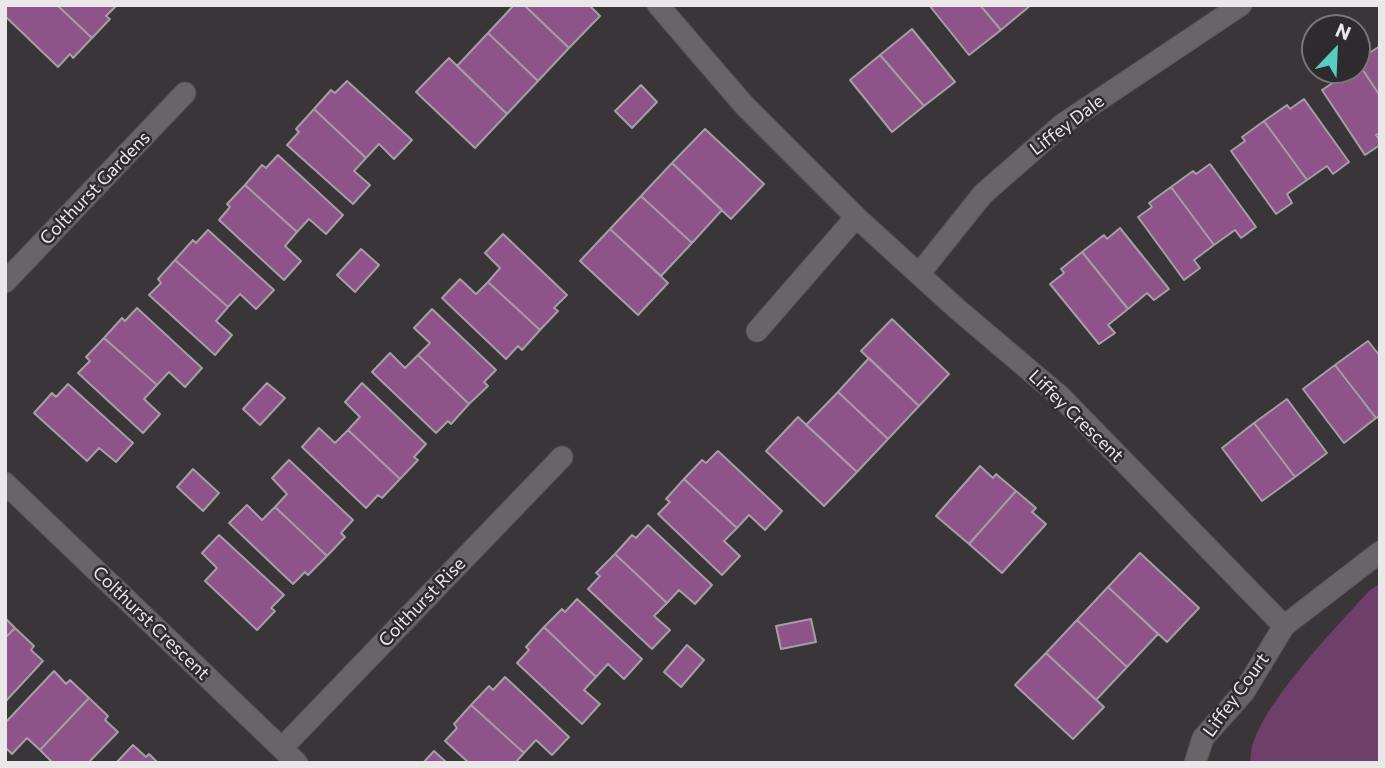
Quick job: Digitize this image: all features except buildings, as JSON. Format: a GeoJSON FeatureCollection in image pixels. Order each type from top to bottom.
{"type":"FeatureCollection","features":[{"type":"Feature","properties":{"kind":"street","name":"Liffey Crescent"},"geometry":{"type":"LineString","coordinates":[[659,5],[744,105],[856,217],[1061,397],[1284,626]]}},
{"type":"Feature","properties":{"kind":"street","name":"Liffey Dale"},"geometry":{"type":"LineString","coordinates":[[919,274],[983,194],[1063,124],[1241,5]]}},
{"type":"Feature","properties":{"kind":"street","name":"Colthurst Gardens"},"geometry":{"type":"LineString","coordinates":[[5,282],[185,93]]}},
{"type":"Feature","properties":{"kind":"street"},"geometry":{"type":"LineString","coordinates":[[757,331],[856,217]]}},
{"type":"Feature","properties":{"kind":"street","name":"Colthurst Rise"},"geometry":{"type":"LineString","coordinates":[[289,755],[562,457]]}},
{"type":"Feature","properties":{"kind":"street","name":"Colthurst Crescent"},"geometry":{"type":"LineString","coordinates":[[5,483],[289,755]]}},
{"type":"Feature","properties":{"kind":"street","name":"Liffey Court"},"geometry":{"type":"LineString","coordinates":[[1195,763],[1203,738],[1244,692],[1284,626],[1380,552]]}},
{"type":"Feature","properties":{"kind":"shaded area"},"geometry":{"type":"Polygon","coordinates":[[[1380,583],[1380,763],[1251,763],[1253,745],[1262,723],[1277,699],[1336,627],[1368,592],[1380,583]]]}}]}
